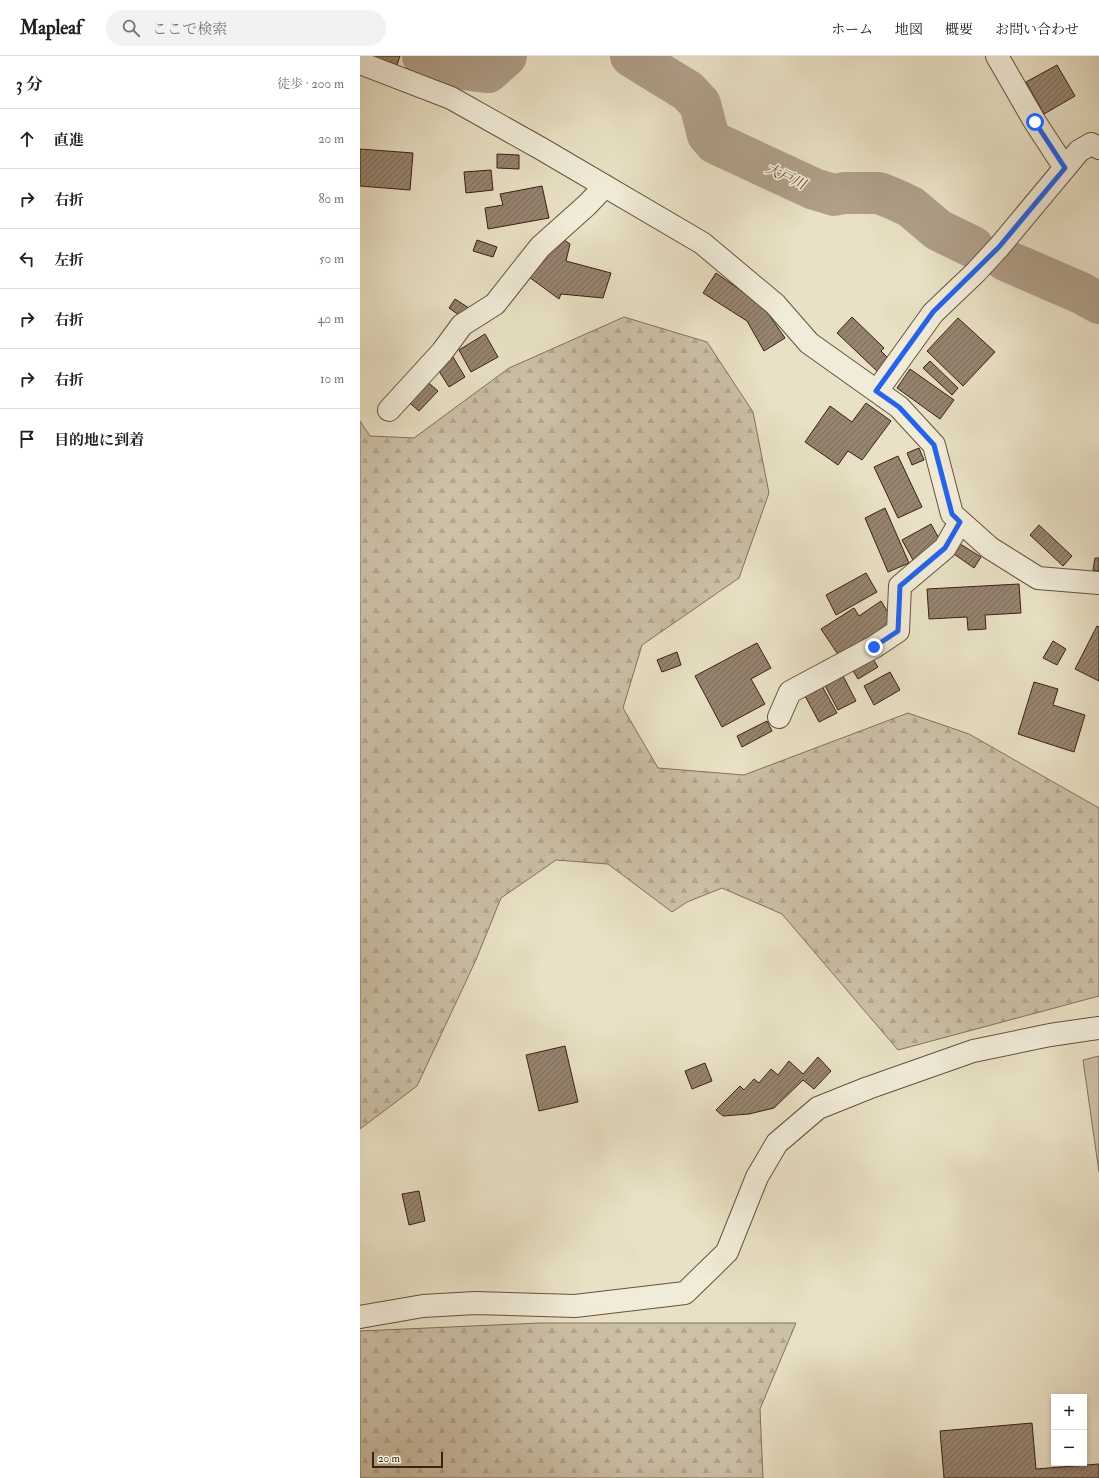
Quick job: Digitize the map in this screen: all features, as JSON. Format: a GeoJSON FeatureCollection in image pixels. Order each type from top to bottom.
{"type":"FeatureCollection","features":[{"type":"Feature","properties":{"kind":"street"},"geometry":{"type":"LineString","coordinates":[[997,56],[1035,122],[1065,168]]}},
{"type":"Feature","properties":{"kind":"street"},"geometry":{"type":"LineString","coordinates":[[360,63],[451,98],[702,243],[775,304],[809,343],[899,407],[934,445],[952,514],[990,548],[1038,578],[1099,583]]}},
{"type":"Feature","properties":{"kind":"street"},"geometry":{"type":"LineString","coordinates":[[876,391],[933,312],[999,247],[1079,151],[1091,144],[1099,148]]}},
{"type":"Feature","properties":{"kind":"street"},"geometry":{"type":"LineString","coordinates":[[390,410],[442,352],[462,325],[495,304],[540,248],[587,206],[605,186]]}},
{"type":"Feature","properties":{"kind":"street"},"geometry":{"type":"LineString","coordinates":[[779,717],[790,692],[874,647],[898,631],[900,586],[945,548],[960,522]]}},
{"type":"Feature","properties":{"kind":"street"},"geometry":{"type":"LineString","coordinates":[[360,1317],[423,1306],[474,1303],[575,1306],[685,1293],[727,1252],[757,1177],[777,1143],[818,1108],[868,1088],[973,1052],[1050,1035],[1099,1028]]}},
{"type":"Feature","properties":{"kind":"green space"},"geometry":{"type":"Polygon","coordinates":[[[624,317],[707,342],[753,412],[769,493],[739,578],[642,645],[623,708],[658,768],[744,775],[908,713],[969,734],[1099,808],[1099,996],[898,1050],[782,914],[722,888],[687,902],[672,912],[608,864],[556,860],[501,898],[475,962],[417,1086],[360,1129],[360,421],[370,436],[414,438],[509,368],[624,317]]]}},
{"type":"Feature","properties":{"kind":"green space"},"geometry":{"type":"Polygon","coordinates":[[[1099,1056],[1099,1172],[1083,1060],[1099,1056]]]}},
{"type":"Feature","properties":{"kind":"green space"},"geometry":{"type":"Polygon","coordinates":[[[540,1323],[796,1323],[760,1409],[763,1478],[360,1478],[360,1331],[540,1323]]]}},
{"type":"Feature","properties":{"kind":"building"},"geometry":{"type":"Polygon","coordinates":[[[377,56],[400,56],[397,65],[377,58],[377,56]]]}},
{"type":"Feature","properties":{"kind":"building"},"geometry":{"type":"Polygon","coordinates":[[[1057,65],[1075,96],[1044,114],[1026,82],[1057,65]]]}},
{"type":"Feature","properties":{"kind":"building"},"geometry":{"type":"Polygon","coordinates":[[[360,149],[413,153],[410,190],[360,186],[360,149]]]}},
{"type":"Feature","properties":{"kind":"building"},"geometry":{"type":"Polygon","coordinates":[[[497,154],[519,155],[519,169],[497,168],[497,154]]]}},
{"type":"Feature","properties":{"kind":"building"},"geometry":{"type":"Polygon","coordinates":[[[491,170],[493,190],[466,193],[464,172],[491,170]]]}},
{"type":"Feature","properties":{"kind":"building"},"geometry":{"type":"Polygon","coordinates":[[[542,186],[549,218],[488,229],[485,208],[503,205],[500,194],[542,186]]]}},
{"type":"Feature","properties":{"kind":"building"},"geometry":{"type":"Polygon","coordinates":[[[560,237],[570,244],[566,261],[611,273],[603,298],[561,294],[559,299],[529,277],[560,237]]]}},
{"type":"Feature","properties":{"kind":"building"},"geometry":{"type":"Polygon","coordinates":[[[477,240],[497,247],[493,257],[473,251],[477,240]]]}},
{"type":"Feature","properties":{"kind":"building"},"geometry":{"type":"Polygon","coordinates":[[[716,273],[763,306],[785,338],[764,351],[747,321],[703,293],[716,273]]]}},
{"type":"Feature","properties":{"kind":"building"},"geometry":{"type":"Polygon","coordinates":[[[455,299],[472,310],[466,320],[449,308],[455,299]]]}},
{"type":"Feature","properties":{"kind":"building"},"geometry":{"type":"Polygon","coordinates":[[[852,317],[884,348],[881,351],[891,361],[880,374],[837,333],[852,317]]]}},
{"type":"Feature","properties":{"kind":"building"},"geometry":{"type":"Polygon","coordinates":[[[958,318],[995,352],[963,386],[927,351],[958,318]]]}},
{"type":"Feature","properties":{"kind":"building"},"geometry":{"type":"Polygon","coordinates":[[[485,334],[498,357],[471,372],[459,350],[485,334]]]}},
{"type":"Feature","properties":{"kind":"building"},"geometry":{"type":"Polygon","coordinates":[[[453,357],[465,377],[449,387],[437,368],[453,357]]]}},
{"type":"Feature","properties":{"kind":"building"},"geometry":{"type":"Polygon","coordinates":[[[930,361],[958,388],[952,395],[923,368],[930,361]]]}},
{"type":"Feature","properties":{"kind":"building"},"geometry":{"type":"Polygon","coordinates":[[[910,369],[954,400],[940,419],[897,388],[910,369]]]}},
{"type":"Feature","properties":{"kind":"building"},"geometry":{"type":"Polygon","coordinates":[[[424,379],[438,391],[419,411],[405,399],[424,379]]]}},
{"type":"Feature","properties":{"kind":"building"},"geometry":{"type":"Polygon","coordinates":[[[866,403],[891,421],[862,460],[848,451],[838,465],[805,442],[830,406],[852,422],[866,403]]]}},
{"type":"Feature","properties":{"kind":"building"},"geometry":{"type":"Polygon","coordinates":[[[919,448],[924,460],[912,465],[907,453],[919,448]]]}},
{"type":"Feature","properties":{"kind":"building"},"geometry":{"type":"Polygon","coordinates":[[[898,456],[922,507],[898,518],[874,467],[898,456]]]}},
{"type":"Feature","properties":{"kind":"building"},"geometry":{"type":"Polygon","coordinates":[[[885,508],[909,563],[888,572],[865,518],[885,508]]]}},
{"type":"Feature","properties":{"kind":"building"},"geometry":{"type":"Polygon","coordinates":[[[931,524],[942,544],[913,560],[902,540],[931,524]]]}},
{"type":"Feature","properties":{"kind":"building"},"geometry":{"type":"Polygon","coordinates":[[[1039,525],[1072,556],[1063,566],[1030,535],[1039,525]]]}},
{"type":"Feature","properties":{"kind":"building"},"geometry":{"type":"Polygon","coordinates":[[[957,542],[981,557],[974,568],[951,552],[957,542]]]}},
{"type":"Feature","properties":{"kind":"building"},"geometry":{"type":"Polygon","coordinates":[[[1095,558],[1099,558],[1099,571],[1093,570],[1095,558]]]}},
{"type":"Feature","properties":{"kind":"building"},"geometry":{"type":"Polygon","coordinates":[[[866,573],[877,592],[836,615],[826,595],[866,573]]]}},
{"type":"Feature","properties":{"kind":"building"},"geometry":{"type":"Polygon","coordinates":[[[1019,584],[1021,613],[985,615],[986,629],[968,630],[967,617],[929,619],[927,589],[1019,584]]]}},
{"type":"Feature","properties":{"kind":"building"},"geometry":{"type":"Polygon","coordinates":[[[881,601],[894,622],[839,656],[821,629],[854,608],[859,616],[881,601]]]}},
{"type":"Feature","properties":{"kind":"building"},"geometry":{"type":"Polygon","coordinates":[[[1097,626],[1099,627],[1099,681],[1075,669],[1097,626]]]}},
{"type":"Feature","properties":{"kind":"building"},"geometry":{"type":"Polygon","coordinates":[[[1053,641],[1066,649],[1057,665],[1043,658],[1053,641]]]}},
{"type":"Feature","properties":{"kind":"building"},"geometry":{"type":"Polygon","coordinates":[[[757,643],[771,668],[751,679],[765,704],[722,727],[695,676],[757,643]]]}},
{"type":"Feature","properties":{"kind":"building"},"geometry":{"type":"Polygon","coordinates":[[[677,652],[681,665],[662,672],[657,660],[677,652]]]}},
{"type":"Feature","properties":{"kind":"building"},"geometry":{"type":"Polygon","coordinates":[[[870,654],[878,667],[858,679],[850,666],[870,654]]]}},
{"type":"Feature","properties":{"kind":"building"},"geometry":{"type":"Polygon","coordinates":[[[890,672],[900,690],[874,705],[864,686],[890,672]]]}},
{"type":"Feature","properties":{"kind":"building"},"geometry":{"type":"Polygon","coordinates":[[[842,674],[856,701],[838,710],[824,684],[842,674]]]}},
{"type":"Feature","properties":{"kind":"building"},"geometry":{"type":"Polygon","coordinates":[[[1034,682],[1058,689],[1053,705],[1085,715],[1074,752],[1018,734],[1034,682]]]}},
{"type":"Feature","properties":{"kind":"building"},"geometry":{"type":"Polygon","coordinates":[[[822,686],[837,713],[819,722],[805,696],[822,686]]]}},
{"type":"Feature","properties":{"kind":"building"},"geometry":{"type":"Polygon","coordinates":[[[767,721],[772,731],[742,747],[737,736],[767,721]]]}},
{"type":"Feature","properties":{"kind":"building"},"geometry":{"type":"Polygon","coordinates":[[[565,1046],[578,1102],[539,1111],[526,1055],[565,1046]]]}},
{"type":"Feature","properties":{"kind":"building"},"geometry":{"type":"Polygon","coordinates":[[[818,1057],[831,1071],[814,1089],[803,1080],[774,1108],[749,1114],[723,1116],[716,1110],[740,1086],[744,1090],[754,1079],[759,1083],[771,1069],[778,1075],[789,1061],[803,1074],[818,1057]]]}},
{"type":"Feature","properties":{"kind":"building"},"geometry":{"type":"Polygon","coordinates":[[[705,1063],[712,1081],[692,1089],[685,1071],[705,1063]]]}},
{"type":"Feature","properties":{"kind":"building"},"geometry":{"type":"Polygon","coordinates":[[[419,1191],[425,1221],[409,1225],[402,1194],[419,1191]]]}},
{"type":"Feature","properties":{"kind":"building"},"geometry":{"type":"Polygon","coordinates":[[[1032,1423],[1036,1469],[1099,1464],[1099,1478],[944,1478],[940,1431],[1032,1423]]]}},
{"type":"Feature","properties":{"kind":"waterway","name":"大戸川"},"geometry":{"type":"LineString","coordinates":[[423,56],[446,65],[488,72],[506,56]]}},
{"type":"Feature","properties":{"kind":"waterway","name":"大戸川"},"geometry":{"type":"LineString","coordinates":[[631,56],[688,91],[700,104],[708,135],[715,143],[814,189],[834,195],[844,193],[879,193],[894,199],[911,207],[938,230],[973,247]]}},
{"type":"Feature","properties":{"kind":"waterway","name":"大戸川"},"geometry":{"type":"LineString","coordinates":[[1005,260],[1081,293],[1099,303]]}},
{"type":"Feature","properties":{"kind":"route"},"geometry":{"type":"LineString","coordinates":[[874,647],[898,631],[900,586],[945,548],[960,522],[952,514],[934,445],[899,407],[876,391],[933,312],[976,272],[999,247],[1065,168],[1035,122]]}}]}
